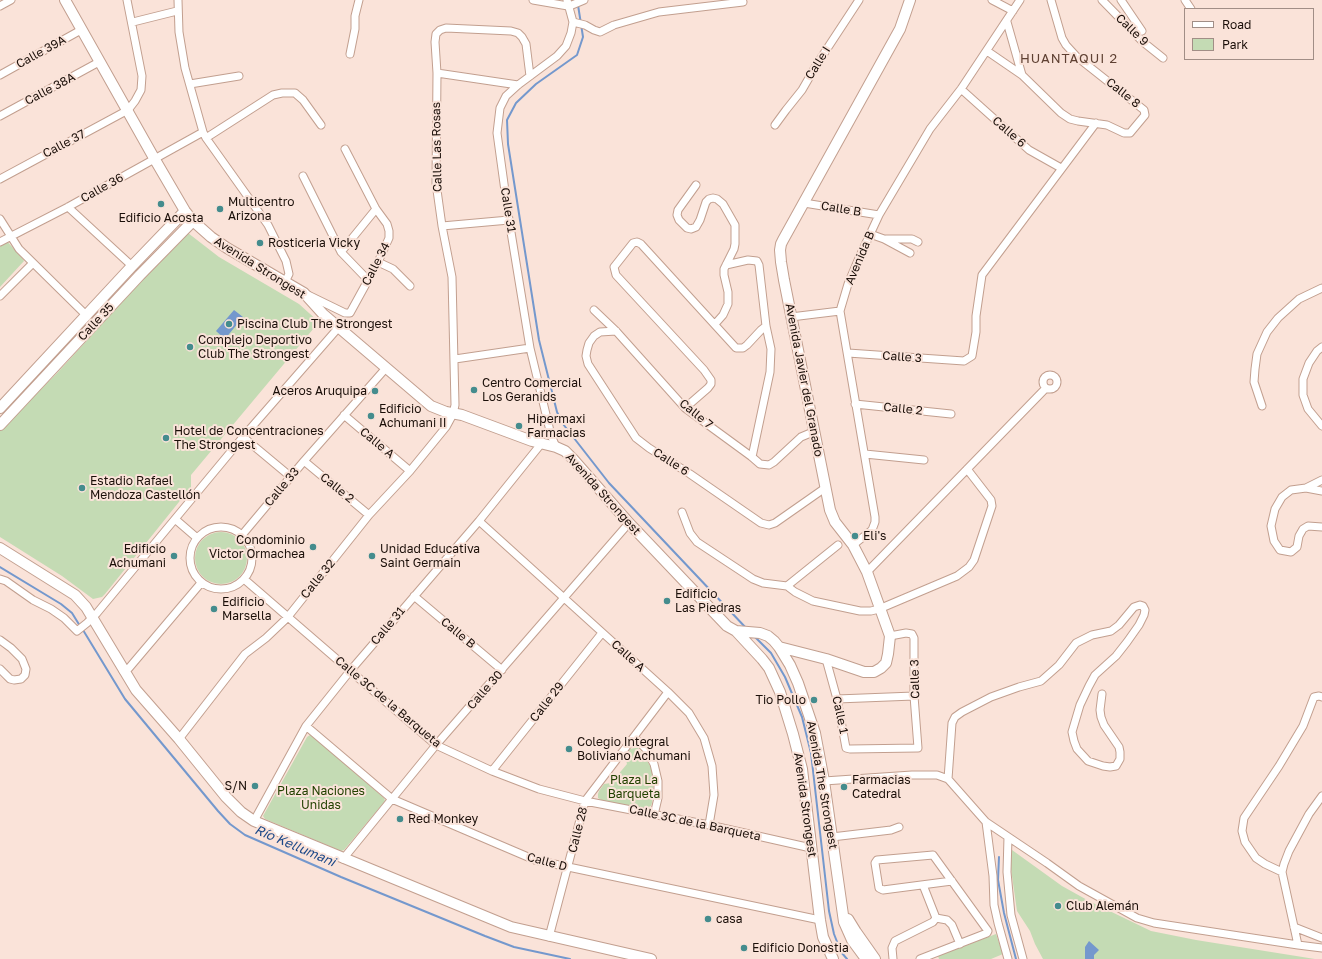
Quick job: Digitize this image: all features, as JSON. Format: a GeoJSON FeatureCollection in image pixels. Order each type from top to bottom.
{"type":"FeatureCollection","features":[{"type":"Feature","properties":{"kind":"street"},"geometry":{"type":"LineString","coordinates":[[0,6],[11,0]]}},
{"type":"Feature","properties":{"kind":"street","name":"Avenida Strongest"},"geometry":{"type":"LineString","coordinates":[[65,0],[154,158],[185,211],[193,221],[211,237],[227,248],[304,294],[323,314],[431,406],[446,412],[462,415],[541,444],[556,447],[565,451],[629,524],[727,626],[740,632],[762,659],[769,668],[780,692],[802,768],[820,920],[823,937],[833,959]]}},
{"type":"Feature","properties":{"kind":"street"},"geometry":{"type":"LineString","coordinates":[[127,0],[142,76],[139,96],[128,110]]}},
{"type":"Feature","properties":{"kind":"street"},"geometry":{"type":"LineString","coordinates":[[178,0],[177,10],[179,32],[190,84],[204,135],[268,226],[286,261],[289,274],[285,282]]}},
{"type":"Feature","properties":{"kind":"street"},"geometry":{"type":"LineString","coordinates":[[350,54],[355,29],[355,16],[359,0]]}},
{"type":"Feature","properties":{"kind":"street"},"geometry":{"type":"LineString","coordinates":[[533,0],[569,4],[583,0]]}},
{"type":"Feature","properties":{"kind":"street","name":"Calle I"},"geometry":{"type":"LineString","coordinates":[[775,125],[802,90],[817,64],[859,0]]}},
{"type":"Feature","properties":{"kind":"street","name":"Avenida Javier del Granado"},"geometry":{"type":"LineString","coordinates":[[779,646],[826,659],[864,672],[874,672],[881,668],[886,663],[888,654],[890,636],[879,609],[867,572],[853,545],[835,522],[830,510],[813,432],[791,317],[781,262],[781,244],[900,29],[910,0]]}},
{"type":"Feature","properties":{"kind":"street"},"geometry":{"type":"LineString","coordinates":[[992,0],[1013,11]]}},
{"type":"Feature","properties":{"kind":"street","name":"Avenida B"},"geometry":{"type":"LineString","coordinates":[[853,545],[872,530],[875,522],[875,512],[840,311],[848,284],[879,215],[930,129],[961,89],[1020,0]]}},
{"type":"Feature","properties":{"kind":"street","name":"Calle 8"},"geometry":{"type":"LineString","coordinates":[[1051,0],[1062,38],[1066,45],[1077,57],[1144,110],[1144,115],[1130,134],[1124,133],[1107,125],[1096,123]]}},
{"type":"Feature","properties":{"kind":"street","name":"Calle 9"},"geometry":{"type":"LineString","coordinates":[[1102,0],[1143,42],[1163,58]]}},
{"type":"Feature","properties":{"kind":"street"},"geometry":{"type":"LineString","coordinates":[[1121,0],[1142,31]]}},
{"type":"Feature","properties":{"kind":"street"},"geometry":{"type":"LineString","coordinates":[[1185,0],[1191,8]]}},
{"type":"Feature","properties":{"kind":"street"},"geometry":{"type":"LineString","coordinates":[[578,23],[600,32],[614,25],[659,12],[743,2]]}},
{"type":"Feature","properties":{"kind":"street","name":"Calle 31"},"geometry":{"type":"LineString","coordinates":[[556,447],[551,435],[530,348],[509,220],[497,133],[497,121],[500,108],[506,96],[518,85],[557,56],[566,46],[571,33],[578,23],[569,4]]}},
{"type":"Feature","properties":{"kind":"street"},"geometry":{"type":"LineString","coordinates":[[132,22],[177,10]]}},
{"type":"Feature","properties":{"kind":"street"},"geometry":{"type":"LineString","coordinates":[[1006,22],[1022,75]]}},
{"type":"Feature","properties":{"kind":"street","name":"Calle Las Rosas"},"geometry":{"type":"LineString","coordinates":[[453,414],[455,405],[455,359],[452,276],[442,226],[436,183],[436,34],[440,30],[446,28],[510,31],[518,33],[526,44],[530,76]]}},
{"type":"Feature","properties":{"kind":"street","name":"Calle 39A"},"geometry":{"type":"LineString","coordinates":[[0,75],[81,30]]}},
{"type":"Feature","properties":{"kind":"street"},"geometry":{"type":"LineString","coordinates":[[987,51],[1022,75],[1061,113],[1070,119],[1096,123]]}},
{"type":"Feature","properties":{"kind":"street","name":"Calle 38A"},"geometry":{"type":"LineString","coordinates":[[0,116],[99,62]]}},
{"type":"Feature","properties":{"kind":"street"},"geometry":{"type":"LineString","coordinates":[[437,73],[518,85]]}},
{"type":"Feature","properties":{"kind":"street"},"geometry":{"type":"LineString","coordinates":[[190,84],[239,76]]}},
{"type":"Feature","properties":{"kind":"street","name":"Calle 6"},"geometry":{"type":"LineString","coordinates":[[961,89],[1029,150],[1061,168]]}},
{"type":"Feature","properties":{"kind":"street","name":"Calle 36"},"geometry":{"type":"LineString","coordinates":[[0,242],[68,207],[154,158],[204,135],[273,95],[282,92],[296,93],[303,100],[321,125]]}},
{"type":"Feature","properties":{"kind":"street","name":"Calle 37"},"geometry":{"type":"LineString","coordinates":[[0,179],[128,110]]}},
{"type":"Feature","properties":{"kind":"street"},"geometry":{"type":"LineString","coordinates":[[1061,168],[1096,123]]}},
{"type":"Feature","properties":{"kind":"street","name":"Calle 34"},"geometry":{"type":"LineString","coordinates":[[304,294],[345,313],[350,313],[378,262],[389,238],[387,224],[376,210],[345,149]]}},
{"type":"Feature","properties":{"kind":"street","name":"Calle 3"},"geometry":{"type":"LineString","coordinates":[[848,353],[964,361],[971,358],[973,354],[976,332],[976,316],[982,275],[1061,168]]}},
{"type":"Feature","properties":{"kind":"street"},"geometry":{"type":"LineString","coordinates":[[303,176],[341,252],[368,280]]}},
{"type":"Feature","properties":{"kind":"street"},"geometry":{"type":"LineString","coordinates":[[696,185],[678,210],[677,215],[679,220],[687,228],[691,229],[696,227],[706,202],[713,198],[722,204],[727,210],[735,225],[736,238],[734,249],[724,269],[728,292],[728,304],[723,315],[715,324]]}},
{"type":"Feature","properties":{"kind":"street","name":"Calle B"},"geometry":{"type":"LineString","coordinates":[[804,203],[879,215]]}},
{"type":"Feature","properties":{"kind":"street"},"geometry":{"type":"LineString","coordinates":[[68,207],[140,275]]}},
{"type":"Feature","properties":{"kind":"street"},"geometry":{"type":"LineString","coordinates":[[341,252],[376,210]]}},
{"type":"Feature","properties":{"kind":"street","name":"Calle 35"},"geometry":{"type":"LineString","coordinates":[[0,408],[185,211]]}},
{"type":"Feature","properties":{"kind":"street"},"geometry":{"type":"LineString","coordinates":[[0,219],[19,249],[95,323]]}},
{"type":"Feature","properties":{"kind":"street"},"geometry":{"type":"LineString","coordinates":[[442,226],[509,220]]}},
{"type":"Feature","properties":{"kind":"street","name":"Calle 35"},"geometry":{"type":"LineString","coordinates":[[0,425],[140,275],[193,221]]}},
{"type":"Feature","properties":{"kind":"street"},"geometry":{"type":"LineString","coordinates":[[870,234],[884,239],[910,253]]}},
{"type":"Feature","properties":{"kind":"street"},"geometry":{"type":"LineString","coordinates":[[884,239],[908,239],[918,242]]}},
{"type":"Feature","properties":{"kind":"street"},"geometry":{"type":"LineString","coordinates":[[685,408],[708,388],[711,380],[704,370],[616,275],[614,267],[634,243],[637,242],[641,244],[736,348],[739,349],[747,346],[766,326]]}},
{"type":"Feature","properties":{"kind":"street"},"geometry":{"type":"LineString","coordinates":[[726,265],[748,260],[757,261],[759,265],[766,326],[771,349],[770,372],[752,457]]}},
{"type":"Feature","properties":{"kind":"street"},"geometry":{"type":"LineString","coordinates":[[378,262],[393,269],[410,286]]}},
{"type":"Feature","properties":{"kind":"street"},"geometry":{"type":"LineString","coordinates":[[0,296],[33,263]]}},
{"type":"Feature","properties":{"kind":"street"},"geometry":{"type":"LineString","coordinates":[[1262,406],[1254,382],[1258,354],[1267,332],[1278,318],[1299,299],[1322,288]]}},
{"type":"Feature","properties":{"kind":"street","name":"Calle 7"},"geometry":{"type":"LineString","coordinates":[[594,310],[616,331],[685,408],[760,464],[769,465],[782,456],[801,437],[813,432]]}},
{"type":"Feature","properties":{"kind":"street"},"geometry":{"type":"LineString","coordinates":[[791,317],[840,311]]}},
{"type":"Feature","properties":{"kind":"street"},"geometry":{"type":"LineString","coordinates":[[0,579],[6,581],[34,600],[51,609],[64,618],[77,631],[90,621],[243,437],[339,327]]}},
{"type":"Feature","properties":{"kind":"street","name":"Calle 6"},"geometry":{"type":"LineString","coordinates":[[616,331],[600,332],[594,336],[589,343],[587,350],[586,356],[588,364],[636,438],[649,448],[690,474],[761,523],[769,525],[775,523],[825,488]]}},
{"type":"Feature","properties":{"kind":"street"},"geometry":{"type":"LineString","coordinates":[[1322,347],[1317,351],[1309,363],[1303,379],[1304,395],[1308,409],[1322,426]]}},
{"type":"Feature","properties":{"kind":"street"},"geometry":{"type":"LineString","coordinates":[[455,359],[530,348]]}},
{"type":"Feature","properties":{"kind":"street"},"geometry":{"type":"LineString","coordinates":[[50,354],[59,362]]}},
{"type":"Feature","properties":{"kind":"street","name":"Calle 33"},"geometry":{"type":"LineString","coordinates":[[242,535],[386,368]]}},
{"type":"Feature","properties":{"kind":"street"},"geometry":{"type":"LineString","coordinates":[[24,382],[32,390]]}},
{"type":"Feature","properties":{"kind":"street"},"geometry":{"type":"LineString","coordinates":[[867,572],[1046,388]]}},
{"type":"Feature","properties":{"kind":"street","name":"Calle 2"},"geometry":{"type":"LineString","coordinates":[[856,404],[952,414]]}},
{"type":"Feature","properties":{"kind":"street","name":"Calle 32"},"geometry":{"type":"LineString","coordinates":[[178,739],[245,654],[266,638],[287,618],[370,515],[410,471],[446,427],[453,414]]}},
{"type":"Feature","properties":{"kind":"street","name":"Calle A"},"geometry":{"type":"LineString","coordinates":[[344,415],[410,471]]}},
{"type":"Feature","properties":{"kind":"street"},"geometry":{"type":"LineString","coordinates":[[243,437],[291,477]]}},
{"type":"Feature","properties":{"kind":"street","name":"Calle 31"},"geometry":{"type":"LineString","coordinates":[[254,821],[306,726],[350,671],[479,521],[541,444]]}},
{"type":"Feature","properties":{"kind":"street"},"geometry":{"type":"LineString","coordinates":[[865,454],[924,460]]}},
{"type":"Feature","properties":{"kind":"street","name":"Calle 2"},"geometry":{"type":"LineString","coordinates":[[304,462],[370,515]]}},
{"type":"Feature","properties":{"kind":"street"},"geometry":{"type":"LineString","coordinates":[[682,512],[690,533],[698,542],[753,579],[763,583],[788,586],[795,592],[813,601],[860,611],[871,611],[957,576],[969,567],[974,560],[992,506],[992,500],[967,468]]}},
{"type":"Feature","properties":{"kind":"street"},"geometry":{"type":"LineString","coordinates":[[1322,480],[1306,488],[1291,490],[1282,497],[1275,509],[1271,526],[1274,541],[1280,550],[1291,552],[1297,547],[1299,536],[1303,529],[1308,526],[1322,527]]}},
{"type":"Feature","properties":{"kind":"street"},"geometry":{"type":"LineString","coordinates":[[1306,488],[1322,492]]}},
{"type":"Feature","properties":{"kind":"street"},"geometry":{"type":"LineString","coordinates":[[174,519],[197,538]]}},
{"type":"Feature","properties":{"kind":"street","name":"Calle A"},"geometry":{"type":"LineString","coordinates":[[479,521],[668,692],[689,713],[704,738],[712,766],[714,795],[710,825]]}},
{"type":"Feature","properties":{"kind":"street","name":"Calle 30"},"geometry":{"type":"LineString","coordinates":[[344,859],[436,745],[629,524]]}},
{"type":"Feature","properties":{"kind":"street"},"geometry":{"type":"LineString","coordinates":[[224,527],[234,530],[242,535],[252,552],[252,562],[244,579],[227,589],[217,589],[202,583],[194,573],[190,555],[197,538],[214,528],[224,527]]}},
{"type":"Feature","properties":{"kind":"street"},"geometry":{"type":"LineString","coordinates":[[788,586],[838,545]]}},
{"type":"Feature","properties":{"kind":"street"},"geometry":{"type":"LineString","coordinates":[[0,548],[75,595],[86,607],[90,621],[136,690],[226,797],[241,812],[254,821],[510,927],[652,959]]}},
{"type":"Feature","properties":{"kind":"street","name":"Calle 3C de la Barqueta"},"geometry":{"type":"LineString","coordinates":[[244,579],[287,618],[436,745],[492,771],[539,789],[811,848]]}},
{"type":"Feature","properties":{"kind":"street"},"geometry":{"type":"LineString","coordinates":[[123,671],[129,668],[202,583]]}},
{"type":"Feature","properties":{"kind":"street","name":"Calle B"},"geometry":{"type":"LineString","coordinates":[[414,596],[502,670]]}},
{"type":"Feature","properties":{"kind":"street"},"geometry":{"type":"LineString","coordinates":[[948,779],[952,723],[955,718],[962,712],[991,697],[1018,687],[1041,681],[1059,665],[1076,643],[1092,635],[1111,631],[1119,625],[1134,608],[1140,605],[1143,606],[1145,610],[1144,615],[1139,625],[1116,656],[1096,675],[1089,686],[1080,705],[1072,732],[1078,749],[1088,760],[1110,767],[1116,766],[1120,759],[1120,752],[1119,747],[1104,725],[1101,717],[1100,710],[1102,694]]}},
{"type":"Feature","properties":{"kind":"street","name":"Calle 29"},"geometry":{"type":"LineString","coordinates":[[492,771],[602,632]]}},
{"type":"Feature","properties":{"kind":"street","name":"Avenida The Strongest"},"geometry":{"type":"LineString","coordinates":[[740,632],[755,632],[768,636],[779,646],[798,683],[815,733],[824,781],[844,922],[852,940],[866,959]]}},
{"type":"Feature","properties":{"kind":"street","name":"Calle 3"},"geometry":{"type":"LineString","coordinates":[[890,636],[906,633],[912,634],[914,638],[914,696],[918,748]]}},
{"type":"Feature","properties":{"kind":"street"},"geometry":{"type":"LineString","coordinates":[[0,640],[22,659],[26,669],[25,675],[21,679],[14,680],[10,679],[0,669]]}},
{"type":"Feature","properties":{"kind":"street","name":"Calle 1"},"geometry":{"type":"LineString","coordinates":[[826,659],[837,699],[846,748],[918,748]]}},
{"type":"Feature","properties":{"kind":"street","name":"Calle 28"},"geometry":{"type":"LineString","coordinates":[[549,937],[585,800],[668,692]]}},
{"type":"Feature","properties":{"kind":"street"},"geometry":{"type":"LineString","coordinates":[[837,699],[914,696]]}},
{"type":"Feature","properties":{"kind":"street"},"geometry":{"type":"LineString","coordinates":[[1282,872],[1265,864],[1252,854],[1245,842],[1242,831],[1244,818],[1279,766],[1303,726],[1314,696],[1322,697]]}},
{"type":"Feature","properties":{"kind":"street","name":"Calle D"},"geometry":{"type":"LineString","coordinates":[[306,726],[392,799],[535,860],[820,920]]}},
{"type":"Feature","properties":{"kind":"street"},"geometry":{"type":"LineString","coordinates":[[634,737],[646,749],[654,764],[657,775],[658,798],[654,815]]}},
{"type":"Feature","properties":{"kind":"street"},"geometry":{"type":"LineString","coordinates":[[824,781],[912,775],[937,775],[948,779],[986,822],[1079,886],[1137,918],[1154,923],[1322,948]]}},
{"type":"Feature","properties":{"kind":"street"},"geometry":{"type":"LineString","coordinates":[[1298,945],[1282,872],[1292,845],[1309,814],[1322,796]]}},
{"type":"Feature","properties":{"kind":"street"},"geometry":{"type":"LineString","coordinates":[[986,822],[993,876],[994,905],[1007,958]]}},
{"type":"Feature","properties":{"kind":"street"},"geometry":{"type":"LineString","coordinates":[[832,837],[891,830],[900,827]]}},
{"type":"Feature","properties":{"kind":"street"},"geometry":{"type":"LineString","coordinates":[[1008,837],[1007,872],[1011,915],[1022,959]]}},
{"type":"Feature","properties":{"kind":"street"},"geometry":{"type":"LineString","coordinates":[[920,959],[987,933],[988,931],[952,881],[933,855],[876,861],[879,888],[883,890],[952,881]]}},
{"type":"Feature","properties":{"kind":"street"},"geometry":{"type":"LineString","coordinates":[[923,885],[936,918]]}},
{"type":"Feature","properties":{"kind":"street","name":"Avenida The Strongest"},"geometry":{"type":"LineString","coordinates":[[841,905],[853,928],[876,959]]}},
{"type":"Feature","properties":{"kind":"street"},"geometry":{"type":"LineString","coordinates":[[936,918],[947,920],[952,925],[960,944]]}},
{"type":"Feature","properties":{"kind":"street"},"geometry":{"type":"LineString","coordinates":[[893,959],[892,948],[895,941],[933,922],[936,918]]}},
{"type":"Feature","properties":{"kind":"street"},"geometry":{"type":"LineString","coordinates":[[1294,927],[1322,938]]}},
{"type":"Feature","properties":{"kind":"green space"},"geometry":{"type":"Polygon","coordinates":[[[188,233],[219,257],[299,304],[319,322],[191,475],[191,487],[105,594],[102,597],[93,599],[62,576],[0,537],[0,431],[58,372],[146,276],[188,233]]]}},
{"type":"Feature","properties":{"kind":"green space"},"geometry":{"type":"Polygon","coordinates":[[[5,239],[24,261],[0,287],[0,242],[5,239]]]}},
{"type":"Feature","properties":{"kind":"green space"},"geometry":{"type":"Polygon","coordinates":[[[221,532],[235,536],[243,544],[247,558],[243,572],[235,580],[221,584],[207,580],[199,572],[195,558],[199,544],[207,536],[221,532]]]}},
{"type":"Feature","properties":{"kind":"green space","name":"Plaza Naciones Unidas"},"geometry":{"type":"Polygon","coordinates":[[[310,735],[384,798],[385,801],[344,850],[341,851],[265,819],[263,816],[307,737],[310,735]]]}},
{"type":"Feature","properties":{"kind":"green space","name":"Plaza La Barqueta"},"geometry":{"type":"Polygon","coordinates":[[[638,748],[645,757],[652,769],[654,780],[651,806],[643,810],[603,801],[598,798],[599,791],[604,784],[611,783],[627,764],[625,756],[630,749],[638,748]]]}},
{"type":"Feature","properties":{"kind":"green space","name":"Club Alemán"},"geometry":{"type":"Polygon","coordinates":[[[1012,850],[1062,886],[1089,901],[1151,931],[1196,940],[1315,959],[1043,959],[1030,931],[1017,911],[1009,855],[1012,850]]]}},
{"type":"Feature","properties":{"kind":"green space"},"geometry":{"type":"Polygon","coordinates":[[[996,934],[1003,954],[991,959],[939,959],[938,956],[996,934]]]}},
{"type":"Feature","properties":{"kind":"water","name":"Piscina Club The Strongest"},"geometry":{"type":"Polygon","coordinates":[[[234,310],[243,317],[225,339],[216,331],[234,310]]]}},
{"type":"Feature","properties":{"kind":"water"},"geometry":{"type":"Polygon","coordinates":[[[1089,941],[1099,950],[1094,955],[1094,959],[1085,959],[1085,947],[1089,941]]]}},
{"type":"Feature","properties":{"kind":"waterway"},"geometry":{"type":"LineString","coordinates":[[578,5],[583,37],[577,55],[536,84],[516,103],[507,120],[508,144],[539,340],[557,412],[563,424],[609,483],[747,629]]}},
{"type":"Feature","properties":{"kind":"waterway","name":"Río Kellumani"},"geometry":{"type":"LineString","coordinates":[[0,567],[61,604],[72,613],[80,626]]}},
{"type":"Feature","properties":{"kind":"waterway","name":"Río Kellumani"},"geometry":{"type":"LineString","coordinates":[[83,630],[125,699],[218,811],[230,824],[245,835],[341,877],[485,936],[514,947],[570,959]]}},
{"type":"Feature","properties":{"kind":"waterway"},"geometry":{"type":"LineString","coordinates":[[754,636],[771,653],[785,677],[802,717],[811,753],[829,911],[834,934],[841,952],[847,959]]}},
{"type":"Feature","properties":{"kind":"waterway"},"geometry":{"type":"LineString","coordinates":[[999,857],[998,880],[1004,913],[1016,959]]}},
{"type":"Feature","properties":{"kind":"place","name":"Edificio Acosta"},"geometry":{"type":"Point","coordinates":[161,204]}},
{"type":"Feature","properties":{"kind":"place","name":"Multicentro Arizona"},"geometry":{"type":"Point","coordinates":[220,209]}},
{"type":"Feature","properties":{"kind":"place","name":"Rosticeria Vicky"},"geometry":{"type":"Point","coordinates":[260,243]}},
{"type":"Feature","properties":{"kind":"place","name":"Piscina Club The Strongest"},"geometry":{"type":"Point","coordinates":[229,324]}},
{"type":"Feature","properties":{"kind":"place","name":"Complejo Deportivo Club The Strongest"},"geometry":{"type":"Point","coordinates":[190,347]}},
{"type":"Feature","properties":{"kind":"place","name":"Centro Comercial Los Geranids"},"geometry":{"type":"Point","coordinates":[474,390]}},
{"type":"Feature","properties":{"kind":"place","name":"Aceros Aruquipa"},"geometry":{"type":"Point","coordinates":[375,391]}},
{"type":"Feature","properties":{"kind":"place","name":"Edificio Achumani II"},"geometry":{"type":"Point","coordinates":[371,416]}},
{"type":"Feature","properties":{"kind":"place","name":"Hipermaxi Farmacias"},"geometry":{"type":"Point","coordinates":[519,426]}},
{"type":"Feature","properties":{"kind":"place","name":"Hotel de Concentraciones The Strongest"},"geometry":{"type":"Point","coordinates":[166,438]}},
{"type":"Feature","properties":{"kind":"place","name":"Estadio Rafael Mendoza Castellón"},"geometry":{"type":"Point","coordinates":[82,488]}},
{"type":"Feature","properties":{"kind":"place","name":"Eli's"},"geometry":{"type":"Point","coordinates":[855,536]}},
{"type":"Feature","properties":{"kind":"place","name":"Condominio Victor Ormachea"},"geometry":{"type":"Point","coordinates":[313,547]}},
{"type":"Feature","properties":{"kind":"place","name":"Edificio Achumani"},"geometry":{"type":"Point","coordinates":[174,556]}},
{"type":"Feature","properties":{"kind":"place","name":"Unidad Educativa Saint Germain"},"geometry":{"type":"Point","coordinates":[372,556]}},
{"type":"Feature","properties":{"kind":"place","name":"Edificio Las Piedras"},"geometry":{"type":"Point","coordinates":[667,601]}},
{"type":"Feature","properties":{"kind":"place","name":"Edificio Marsella"},"geometry":{"type":"Point","coordinates":[214,609]}},
{"type":"Feature","properties":{"kind":"place","name":"Tio Pollo"},"geometry":{"type":"Point","coordinates":[814,700]}},
{"type":"Feature","properties":{"kind":"place","name":"Colegio Integral Boliviano Achumani"},"geometry":{"type":"Point","coordinates":[569,749]}},
{"type":"Feature","properties":{"kind":"place","name":"S/N"},"geometry":{"type":"Point","coordinates":[255,786]}},
{"type":"Feature","properties":{"kind":"place","name":"Farmacias Catedral"},"geometry":{"type":"Point","coordinates":[844,787]}},
{"type":"Feature","properties":{"kind":"place","name":"Red Monkey"},"geometry":{"type":"Point","coordinates":[400,819]}},
{"type":"Feature","properties":{"kind":"place","name":"Club Alemán"},"geometry":{"type":"Point","coordinates":[1058,906]}},
{"type":"Feature","properties":{"kind":"place","name":"casa"},"geometry":{"type":"Point","coordinates":[708,919]}},
{"type":"Feature","properties":{"kind":"place","name":"Edificio Donostia"},"geometry":{"type":"Point","coordinates":[744,948]}},
{"type":"Feature","properties":{"kind":"district","name":"HUANTAQUI 2"},"geometry":{"type":"Point","coordinates":[1069,59]}}]}
